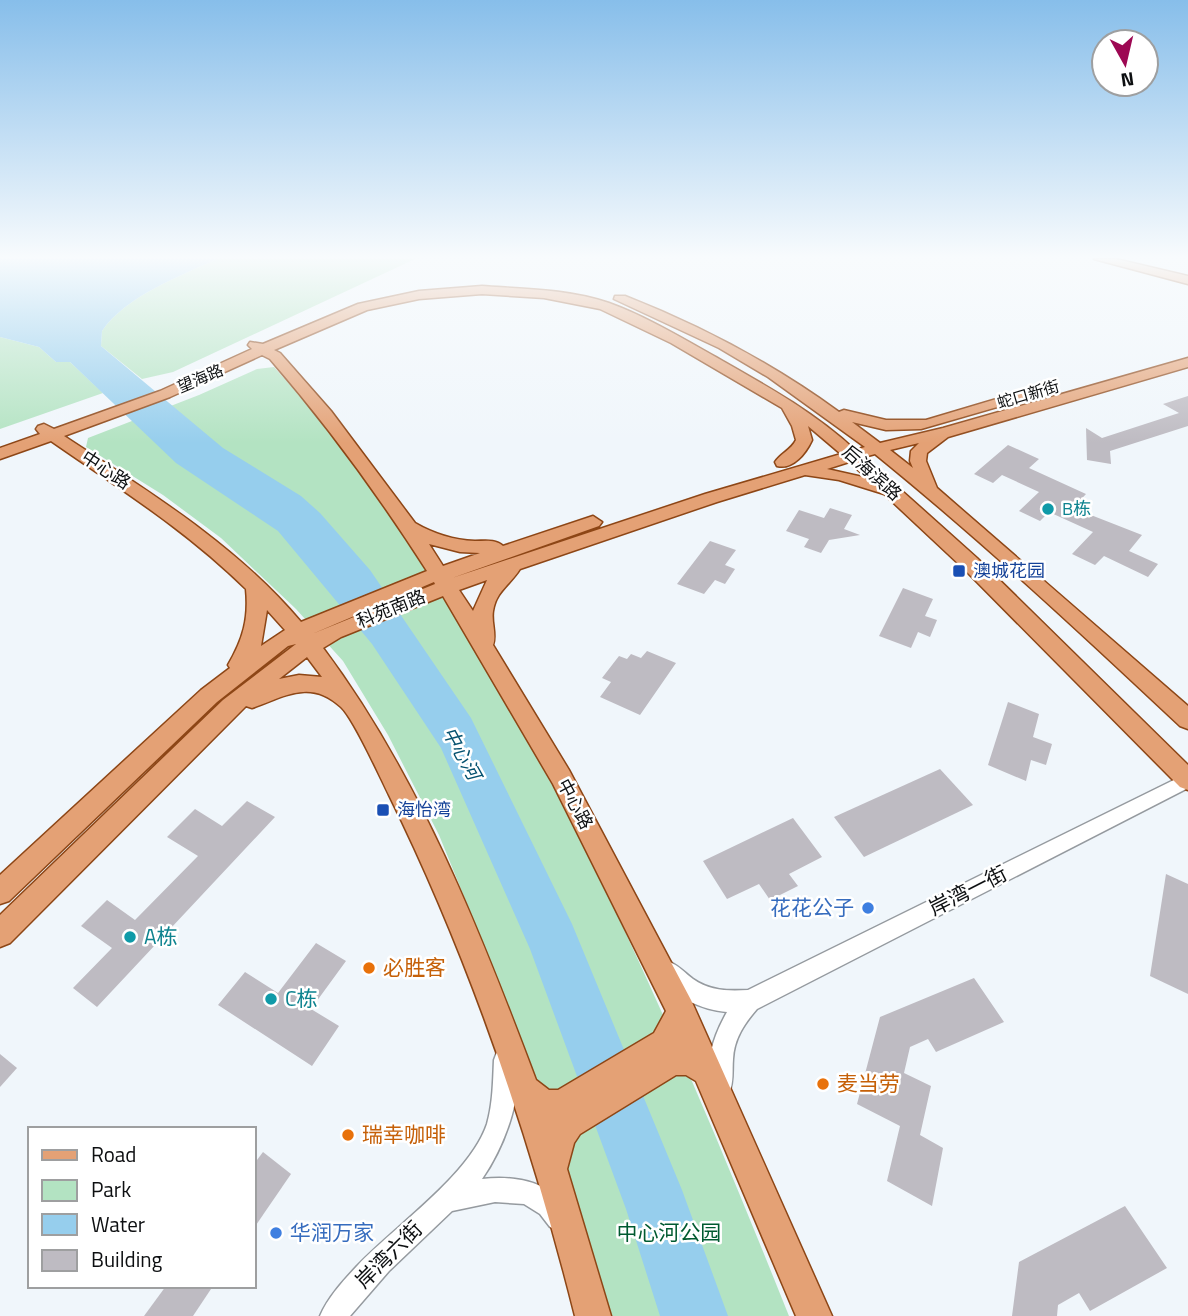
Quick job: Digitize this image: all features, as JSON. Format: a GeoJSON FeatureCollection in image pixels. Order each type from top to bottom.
{"type":"FeatureCollection","features":[{"type":"Feature","properties":{"kind":"main road","name":"望海路"},"geometry":{"type":"LineString","coordinates":[[0,454],[47,432],[327,320]]}},
{"type":"Feature","properties":{"kind":"main road","name":"后海滨路"},"geometry":{"type":"LineString","coordinates":[[635,320],[676,340],[780,400],[847,450],[951,546],[1188,780]]}},
{"type":"Feature","properties":{"kind":"main road","name":"后海滨路"},"geometry":{"type":"LineString","coordinates":[[670,320],[716,343],[824,408],[873,443],[1087,626],[1188,720]]}},
{"type":"Feature","properties":{"kind":"main road","name":"中心路"},"geometry":{"type":"LineString","coordinates":[[260,347],[275,356],[326,414],[407,526],[488,653],[561,777],[681,1010],[814,1316]]}},
{"type":"Feature","properties":{"kind":"main road","name":"蛇口新街"},"geometry":{"type":"LineString","coordinates":[[873,443],[921,424],[1188,348]]}},
{"type":"Feature","properties":{"kind":"main road","name":"蛇口新街"},"geometry":{"type":"LineString","coordinates":[[873,443],[947,432],[1188,362]]}},
{"type":"Feature","properties":{"kind":"main road"},"geometry":{"type":"LineString","coordinates":[[780,400],[800,426],[804,440],[785,468]]}},
{"type":"Feature","properties":{"kind":"main road"},"geometry":{"type":"LineString","coordinates":[[824,408],[871,423],[921,424]]}},
{"type":"Feature","properties":{"kind":"main road","name":"望海路"},"geometry":{"type":"LineString","coordinates":[[0,440],[47,432]]}},
{"type":"Feature","properties":{"kind":"main road","name":"中心路"},"geometry":{"type":"LineString","coordinates":[[47,432],[165,509],[209,544],[256,588],[316,632],[419,830],[478,965],[552,1166],[593,1316]]}},
{"type":"Feature","properties":{"kind":"main road"},"geometry":{"type":"LineString","coordinates":[[931,492],[918,461],[919,451],[947,432]]}},
{"type":"Feature","properties":{"kind":"main road","name":"科苑南路"},"geometry":{"type":"LineString","coordinates":[[0,892],[209,696],[256,658],[443,580],[785,468],[873,443]]}},
{"type":"Feature","properties":{"kind":"main road"},"geometry":{"type":"LineString","coordinates":[[785,468],[841,475],[898,496]]}},
{"type":"Feature","properties":{"kind":"main road"},"geometry":{"type":"LineString","coordinates":[[407,526],[431,540],[454,547],[525,552]]}},
{"type":"Feature","properties":{"kind":"main road"},"geometry":{"type":"LineString","coordinates":[[951,546],[983,536]]}},
{"type":"Feature","properties":{"kind":"main road"},"geometry":{"type":"LineString","coordinates":[[488,653],[481,621],[483,604],[499,579],[525,552]]}},
{"type":"Feature","properties":{"kind":"main road"},"geometry":{"type":"LineString","coordinates":[[209,696],[228,677],[250,648],[259,620],[256,588]]}},
{"type":"Feature","properties":{"kind":"main road","name":"科苑南路"},"geometry":{"type":"LineString","coordinates":[[0,934],[214,722],[316,632]]}},
{"type":"Feature","properties":{"kind":"main road"},"geometry":{"type":"LineString","coordinates":[[214,722],[261,693],[300,682],[332,689],[352,705]]}},
{"type":"Feature","properties":{"kind":"main road"},"geometry":{"type":"LineString","coordinates":[[552,1166],[566,1114],[668,1052],[681,1010]]}},
{"type":"Feature","properties":{"kind":"main road"},"geometry":{"type":"LineString","coordinates":[[668,1052],[707,1070]]}},
{"type":"Feature","properties":{"kind":"main road"},"geometry":{"type":"LineString","coordinates":[[526,1091],[544,1106],[566,1114]]}},
{"type":"Feature","properties":{"kind":"street","name":"岸湾一街"},"geometry":{"type":"LineString","coordinates":[[749,1001],[1188,780]]}},
{"type":"Feature","properties":{"kind":"street"},"geometry":{"type":"LineString","coordinates":[[653,956],[685,988],[705,999],[726,1003],[749,1001]]}},
{"type":"Feature","properties":{"kind":"street"},"geometry":{"type":"LineString","coordinates":[[722,1105],[720,1070],[723,1042],[734,1019],[749,1001]]}},
{"type":"Feature","properties":{"kind":"street","name":"岸湾六街"},"geometry":{"type":"LineString","coordinates":[[333,1316],[388,1254],[450,1199],[488,1147],[497,1126],[505,1081],[505,1035]]}},
{"type":"Feature","properties":{"kind":"street"},"geometry":{"type":"LineString","coordinates":[[450,1199],[479,1191],[520,1190],[540,1199],[555,1213],[574,1240]]}},
{"type":"Feature","properties":{"kind":"green space"},"geometry":{"type":"Polygon","coordinates":[[[111,320],[283,320],[173,372],[142,379],[101,346],[102,331],[111,320]]]}},
{"type":"Feature","properties":{"kind":"green space"},"geometry":{"type":"Polygon","coordinates":[[[0,337],[39,347],[56,362],[70,362],[103,393],[0,429],[0,337]]]}},
{"type":"Feature","properties":{"kind":"green space","name":"中心河公园"},"geometry":{"type":"Polygon","coordinates":[[[274,367],[335,440],[391,517],[467,638],[543,768],[602,883],[659,1005],[789,1316],[610,1316],[574,1190],[492,965],[439,835],[388,735],[343,661],[296,609],[221,538],[163,495],[86,447],[88,438],[199,395],[257,369],[274,367]]]}},
{"type":"Feature","properties":{"kind":"water","name":"中心河"},"geometry":{"type":"Polygon","coordinates":[[[0,320],[111,320],[102,331],[101,346],[223,448],[301,496],[320,513],[370,570],[471,718],[572,924],[682,1190],[728,1316],[660,1316],[626,1209],[530,949],[441,748],[372,644],[278,531],[176,463],[70,362],[56,362],[39,347],[0,337],[0,320]]]}},
{"type":"Feature","properties":{"kind":"building"},"geometry":{"type":"Polygon","coordinates":[[[1188,396],[1188,426],[1110,451],[1111,464],[1087,460],[1086,428],[1102,438],[1179,413],[1163,404],[1188,396]]]}},
{"type":"Feature","properties":{"kind":"building","name":"B栋"},"geometry":{"type":"Polygon","coordinates":[[[1008,445],[1039,459],[1029,468],[1086,494],[1073,508],[1142,535],[1129,551],[1158,564],[1148,577],[1104,556],[1095,565],[1072,554],[1093,532],[1049,512],[1040,521],[1019,511],[1039,492],[1002,475],[993,483],[974,474],[1008,445]]]}},
{"type":"Feature","properties":{"kind":"building"},"geometry":{"type":"Polygon","coordinates":[[[830,508],[852,515],[844,529],[860,535],[829,540],[821,553],[804,547],[809,539],[786,531],[799,510],[824,518],[830,508]]]}},
{"type":"Feature","properties":{"kind":"building"},"geometry":{"type":"Polygon","coordinates":[[[710,541],[736,550],[725,565],[735,569],[725,584],[715,580],[704,594],[677,584],[710,541]]]}},
{"type":"Feature","properties":{"kind":"building"},"geometry":{"type":"Polygon","coordinates":[[[903,588],[933,599],[925,616],[937,620],[930,637],[918,632],[911,648],[879,636],[903,588]]]}},
{"type":"Feature","properties":{"kind":"building"},"geometry":{"type":"Polygon","coordinates":[[[647,651],[676,663],[640,715],[600,697],[611,682],[602,678],[619,656],[627,659],[631,654],[641,658],[647,651]]]}},
{"type":"Feature","properties":{"kind":"building"},"geometry":{"type":"Polygon","coordinates":[[[1008,702],[1039,714],[1033,737],[1052,744],[1046,765],[1031,760],[1026,781],[988,765],[1008,702]]]}},
{"type":"Feature","properties":{"kind":"building"},"geometry":{"type":"Polygon","coordinates":[[[940,769],[973,805],[864,857],[834,817],[940,769]]]}},
{"type":"Feature","properties":{"kind":"building"},"geometry":{"type":"Polygon","coordinates":[[[247,801],[275,817],[97,1007],[73,988],[112,948],[81,926],[107,900],[135,920],[198,856],[167,837],[195,809],[222,826],[247,801]]]}},
{"type":"Feature","properties":{"kind":"building"},"geometry":{"type":"Polygon","coordinates":[[[793,818],[822,857],[789,874],[798,886],[770,900],[759,884],[727,899],[703,861],[793,818]]]}},
{"type":"Feature","properties":{"kind":"building"},"geometry":{"type":"Polygon","coordinates":[[[1166,874],[1188,884],[1188,994],[1150,976],[1166,874]]]}},
{"type":"Feature","properties":{"kind":"building","name":"C栋"},"geometry":{"type":"Polygon","coordinates":[[[316,943],[346,961],[311,1009],[339,1026],[312,1066],[218,1005],[245,972],[278,993],[316,943]]]}},
{"type":"Feature","properties":{"kind":"building"},"geometry":{"type":"Polygon","coordinates":[[[974,978],[1004,1022],[936,1052],[928,1039],[910,1047],[904,1073],[931,1086],[920,1135],[943,1148],[932,1206],[887,1181],[900,1126],[857,1104],[880,1017],[974,978]]]}},
{"type":"Feature","properties":{"kind":"building"},"geometry":{"type":"Polygon","coordinates":[[[0,1054],[17,1068],[0,1087],[0,1054]]]}},
{"type":"Feature","properties":{"kind":"building"},"geometry":{"type":"Polygon","coordinates":[[[263,1152],[291,1174],[256,1225],[256,1161],[263,1152]]]}},
{"type":"Feature","properties":{"kind":"building"},"geometry":{"type":"Polygon","coordinates":[[[1125,1206],[1167,1268],[1090,1311],[1079,1293],[1058,1305],[1057,1316],[1012,1316],[1019,1262],[1125,1206]]]}},
{"type":"Feature","properties":{"kind":"building"},"geometry":{"type":"Polygon","coordinates":[[[165,1288],[212,1288],[193,1316],[144,1316],[165,1288]]]}},
{"type":"Feature","properties":{"kind":"place","name":"B栋"},"geometry":{"type":"Point","coordinates":[1048,509]}},
{"type":"Feature","properties":{"kind":"place","name":"澳城花园"},"geometry":{"type":"Point","coordinates":[959,571]}},
{"type":"Feature","properties":{"kind":"place","name":"海怡湾"},"geometry":{"type":"Point","coordinates":[383,810]}},
{"type":"Feature","properties":{"kind":"place","name":"花花公子"},"geometry":{"type":"Point","coordinates":[868,908]}},
{"type":"Feature","properties":{"kind":"place","name":"A栋"},"geometry":{"type":"Point","coordinates":[130,937]}},
{"type":"Feature","properties":{"kind":"place","name":"必胜客"},"geometry":{"type":"Point","coordinates":[369,968]}},
{"type":"Feature","properties":{"kind":"place","name":"C栋"},"geometry":{"type":"Point","coordinates":[271,999]}},
{"type":"Feature","properties":{"kind":"place","name":"麦当劳"},"geometry":{"type":"Point","coordinates":[823,1084]}},
{"type":"Feature","properties":{"kind":"place","name":"瑞幸咖啡"},"geometry":{"type":"Point","coordinates":[348,1135]}},
{"type":"Feature","properties":{"kind":"place","name":"华润万家"},"geometry":{"type":"Point","coordinates":[276,1233]}}]}
